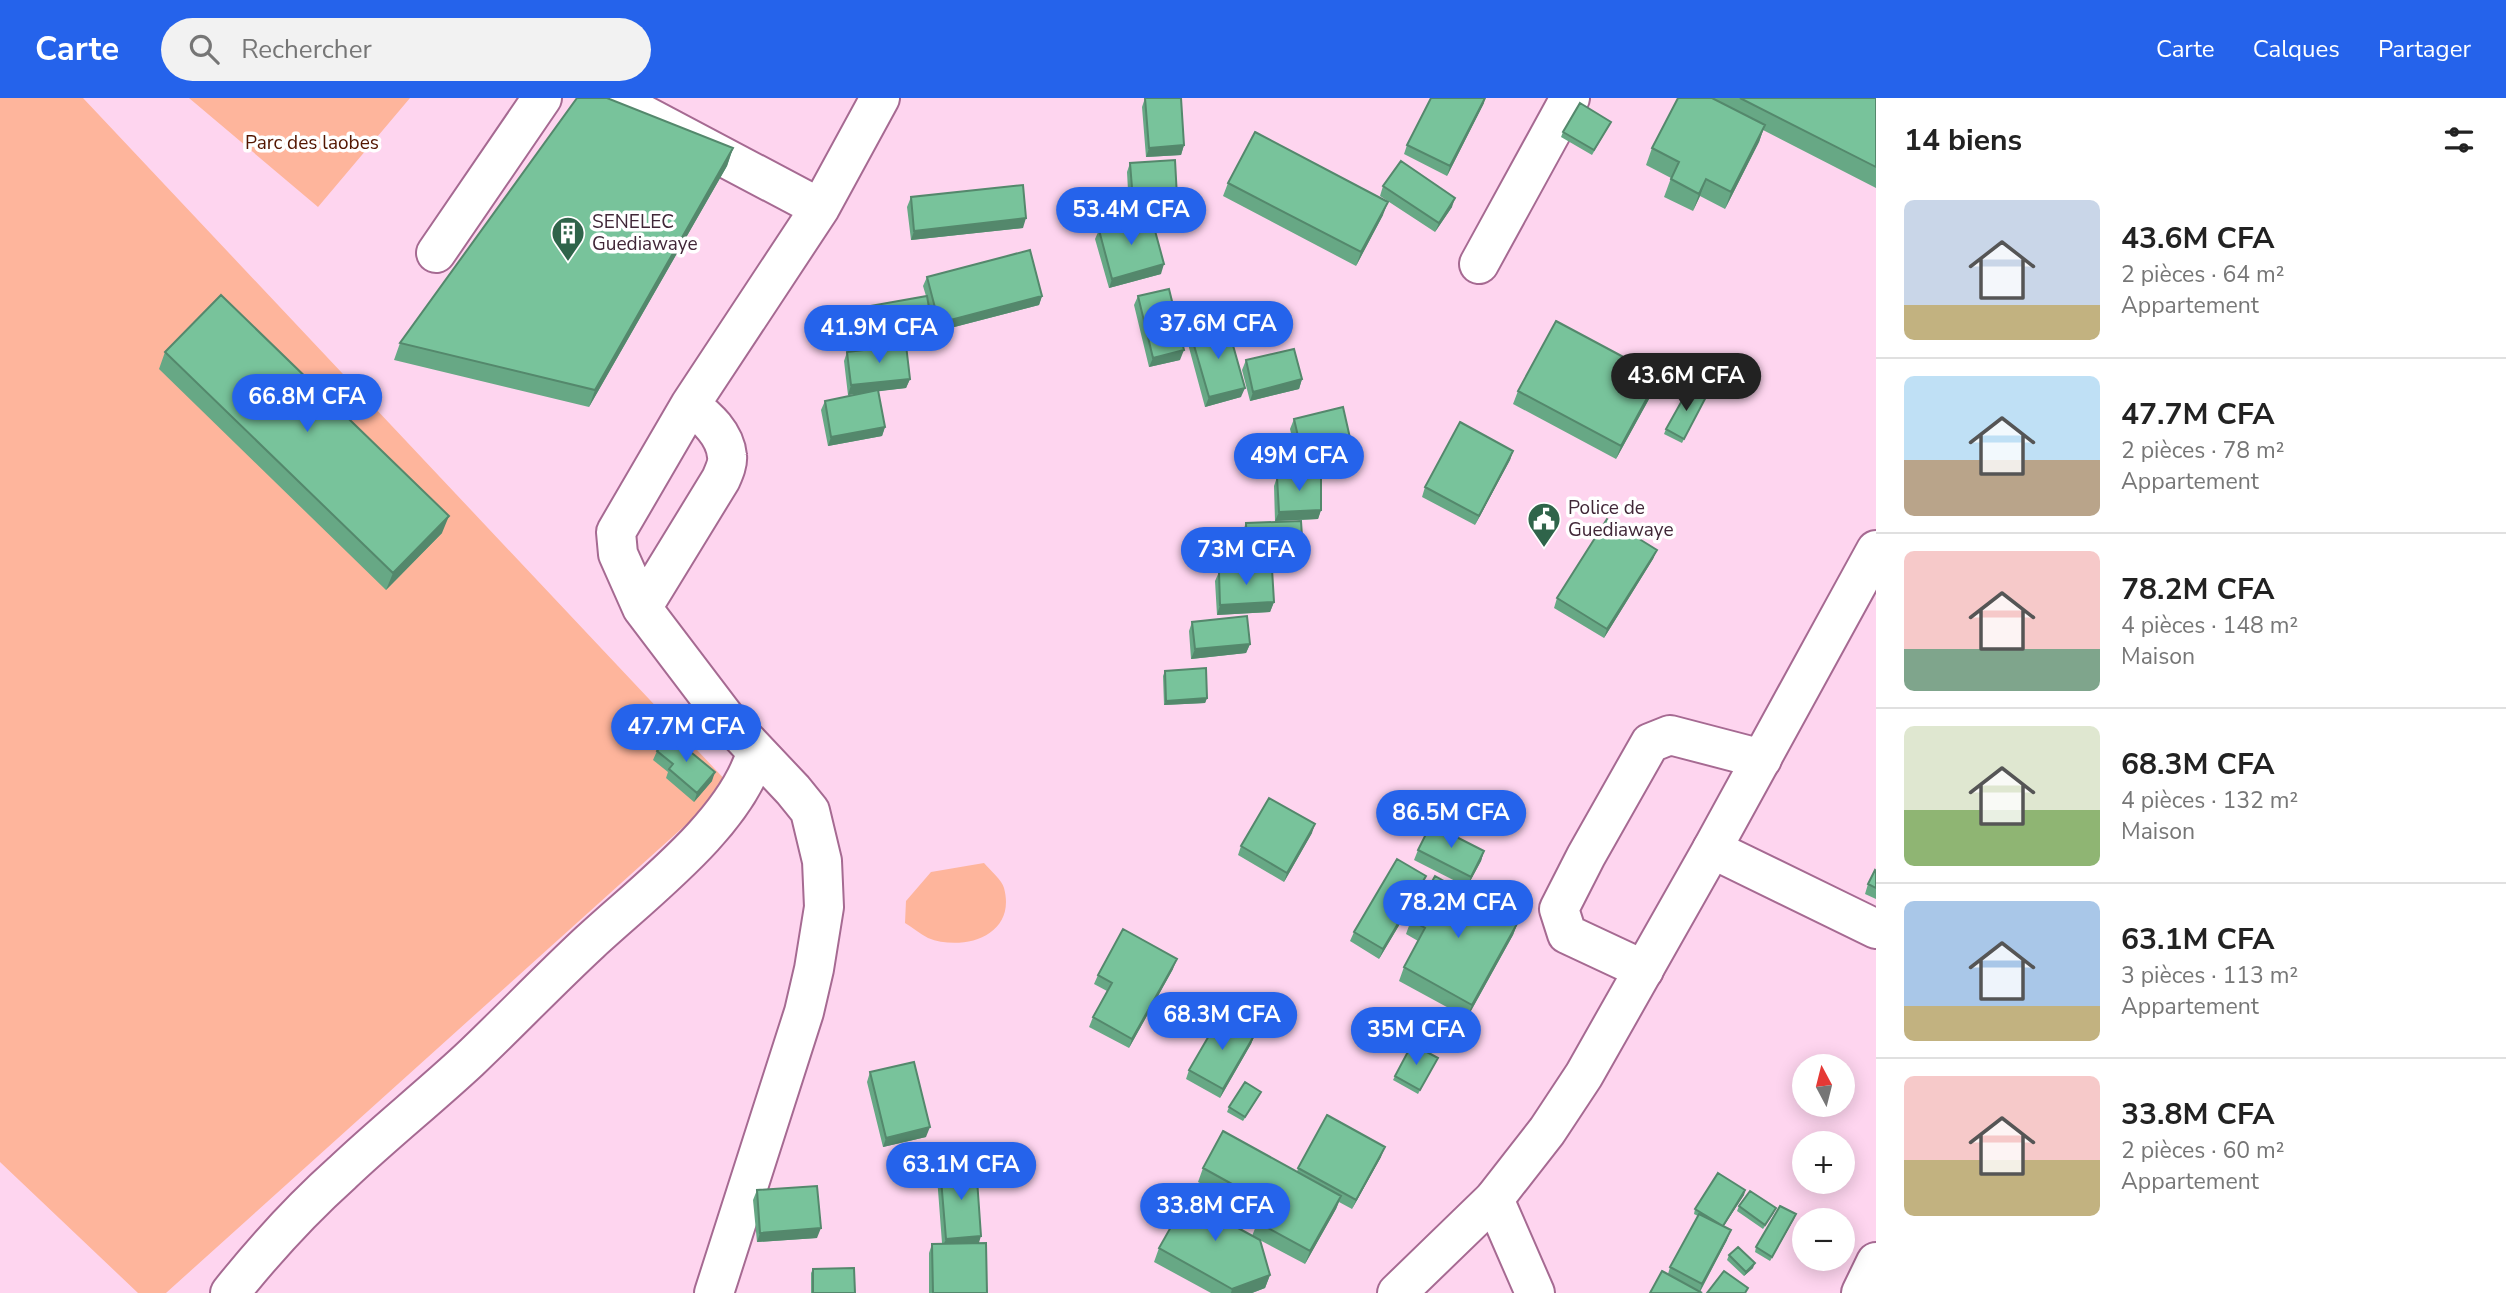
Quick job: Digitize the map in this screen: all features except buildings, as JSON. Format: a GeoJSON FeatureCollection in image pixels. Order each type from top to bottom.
{"type":"FeatureCollection","features":[{"type":"Feature","properties":{"kind":"main road"},"geometry":{"type":"LineString","coordinates":[[436,253],[542,98]]}},
{"type":"Feature","properties":{"kind":"main road"},"geometry":{"type":"LineString","coordinates":[[612,98],[820,208]]}},
{"type":"Feature","properties":{"kind":"main road"},"geometry":{"type":"LineString","coordinates":[[714,1293],[793,1049],[814,969],[824,907],[822,861],[810,811],[727,720],[642,608],[618,554],[616,532],[690,405],[820,208],[880,98]]}},
{"type":"Feature","properties":{"kind":"main road"},"geometry":{"type":"LineString","coordinates":[[1479,264],[1570,98]]}},
{"type":"Feature","properties":{"kind":"main road"},"geometry":{"type":"LineString","coordinates":[[642,608],[721,479],[728,458],[722,437],[708,419],[690,405]]}},
{"type":"Feature","properties":{"kind":"main road"},"geometry":{"type":"LineString","coordinates":[[1397,1293],[1494,1199],[1547,1131],[1584,1075],[1876,550]]}},
{"type":"Feature","properties":{"kind":"main road"},"geometry":{"type":"LineString","coordinates":[[1644,970],[1567,934],[1559,909],[1586,856],[1650,743],[1670,735],[1762,759]]}},
{"type":"Feature","properties":{"kind":"main road"},"geometry":{"type":"LineString","coordinates":[[230,1293],[340,1175],[468,1060],[693,846],[733,803],[749,775],[756,753]]}},
{"type":"Feature","properties":{"kind":"main road"},"geometry":{"type":"LineString","coordinates":[[1712,849],[1876,929]]}},
{"type":"Feature","properties":{"kind":"main road"},"geometry":{"type":"LineString","coordinates":[[1494,1199],[1535,1293]]}},
{"type":"Feature","properties":{"kind":"main road"},"geometry":{"type":"LineString","coordinates":[[1861,1293],[1876,1262]]}},
{"type":"Feature","properties":{"kind":"green space"},"geometry":{"type":"Polygon","coordinates":[[[0,98],[83,98],[730,785],[166,1293],[138,1293],[0,1162],[0,98]]]}},
{"type":"Feature","properties":{"kind":"green space","name":"Parc des laobes"},"geometry":{"type":"Polygon","coordinates":[[[189,98],[410,98],[318,207],[189,98]]]}},
{"type":"Feature","properties":{"kind":"green space"},"geometry":{"type":"Polygon","coordinates":[[[984,863],[1004,888],[1006,905],[1003,918],[995,929],[971,941],[956,943],[928,938],[905,923],[906,901],[931,872],[984,863]]]}},
{"type":"Feature","properties":{"kind":"place","name":"SENELEC Guediawaye"},"geometry":{"type":"Point","coordinates":[568,263]}},
{"type":"Feature","properties":{"kind":"place","name":"Police de Guediawaye"},"geometry":{"type":"Point","coordinates":[1544,549]}}]}
